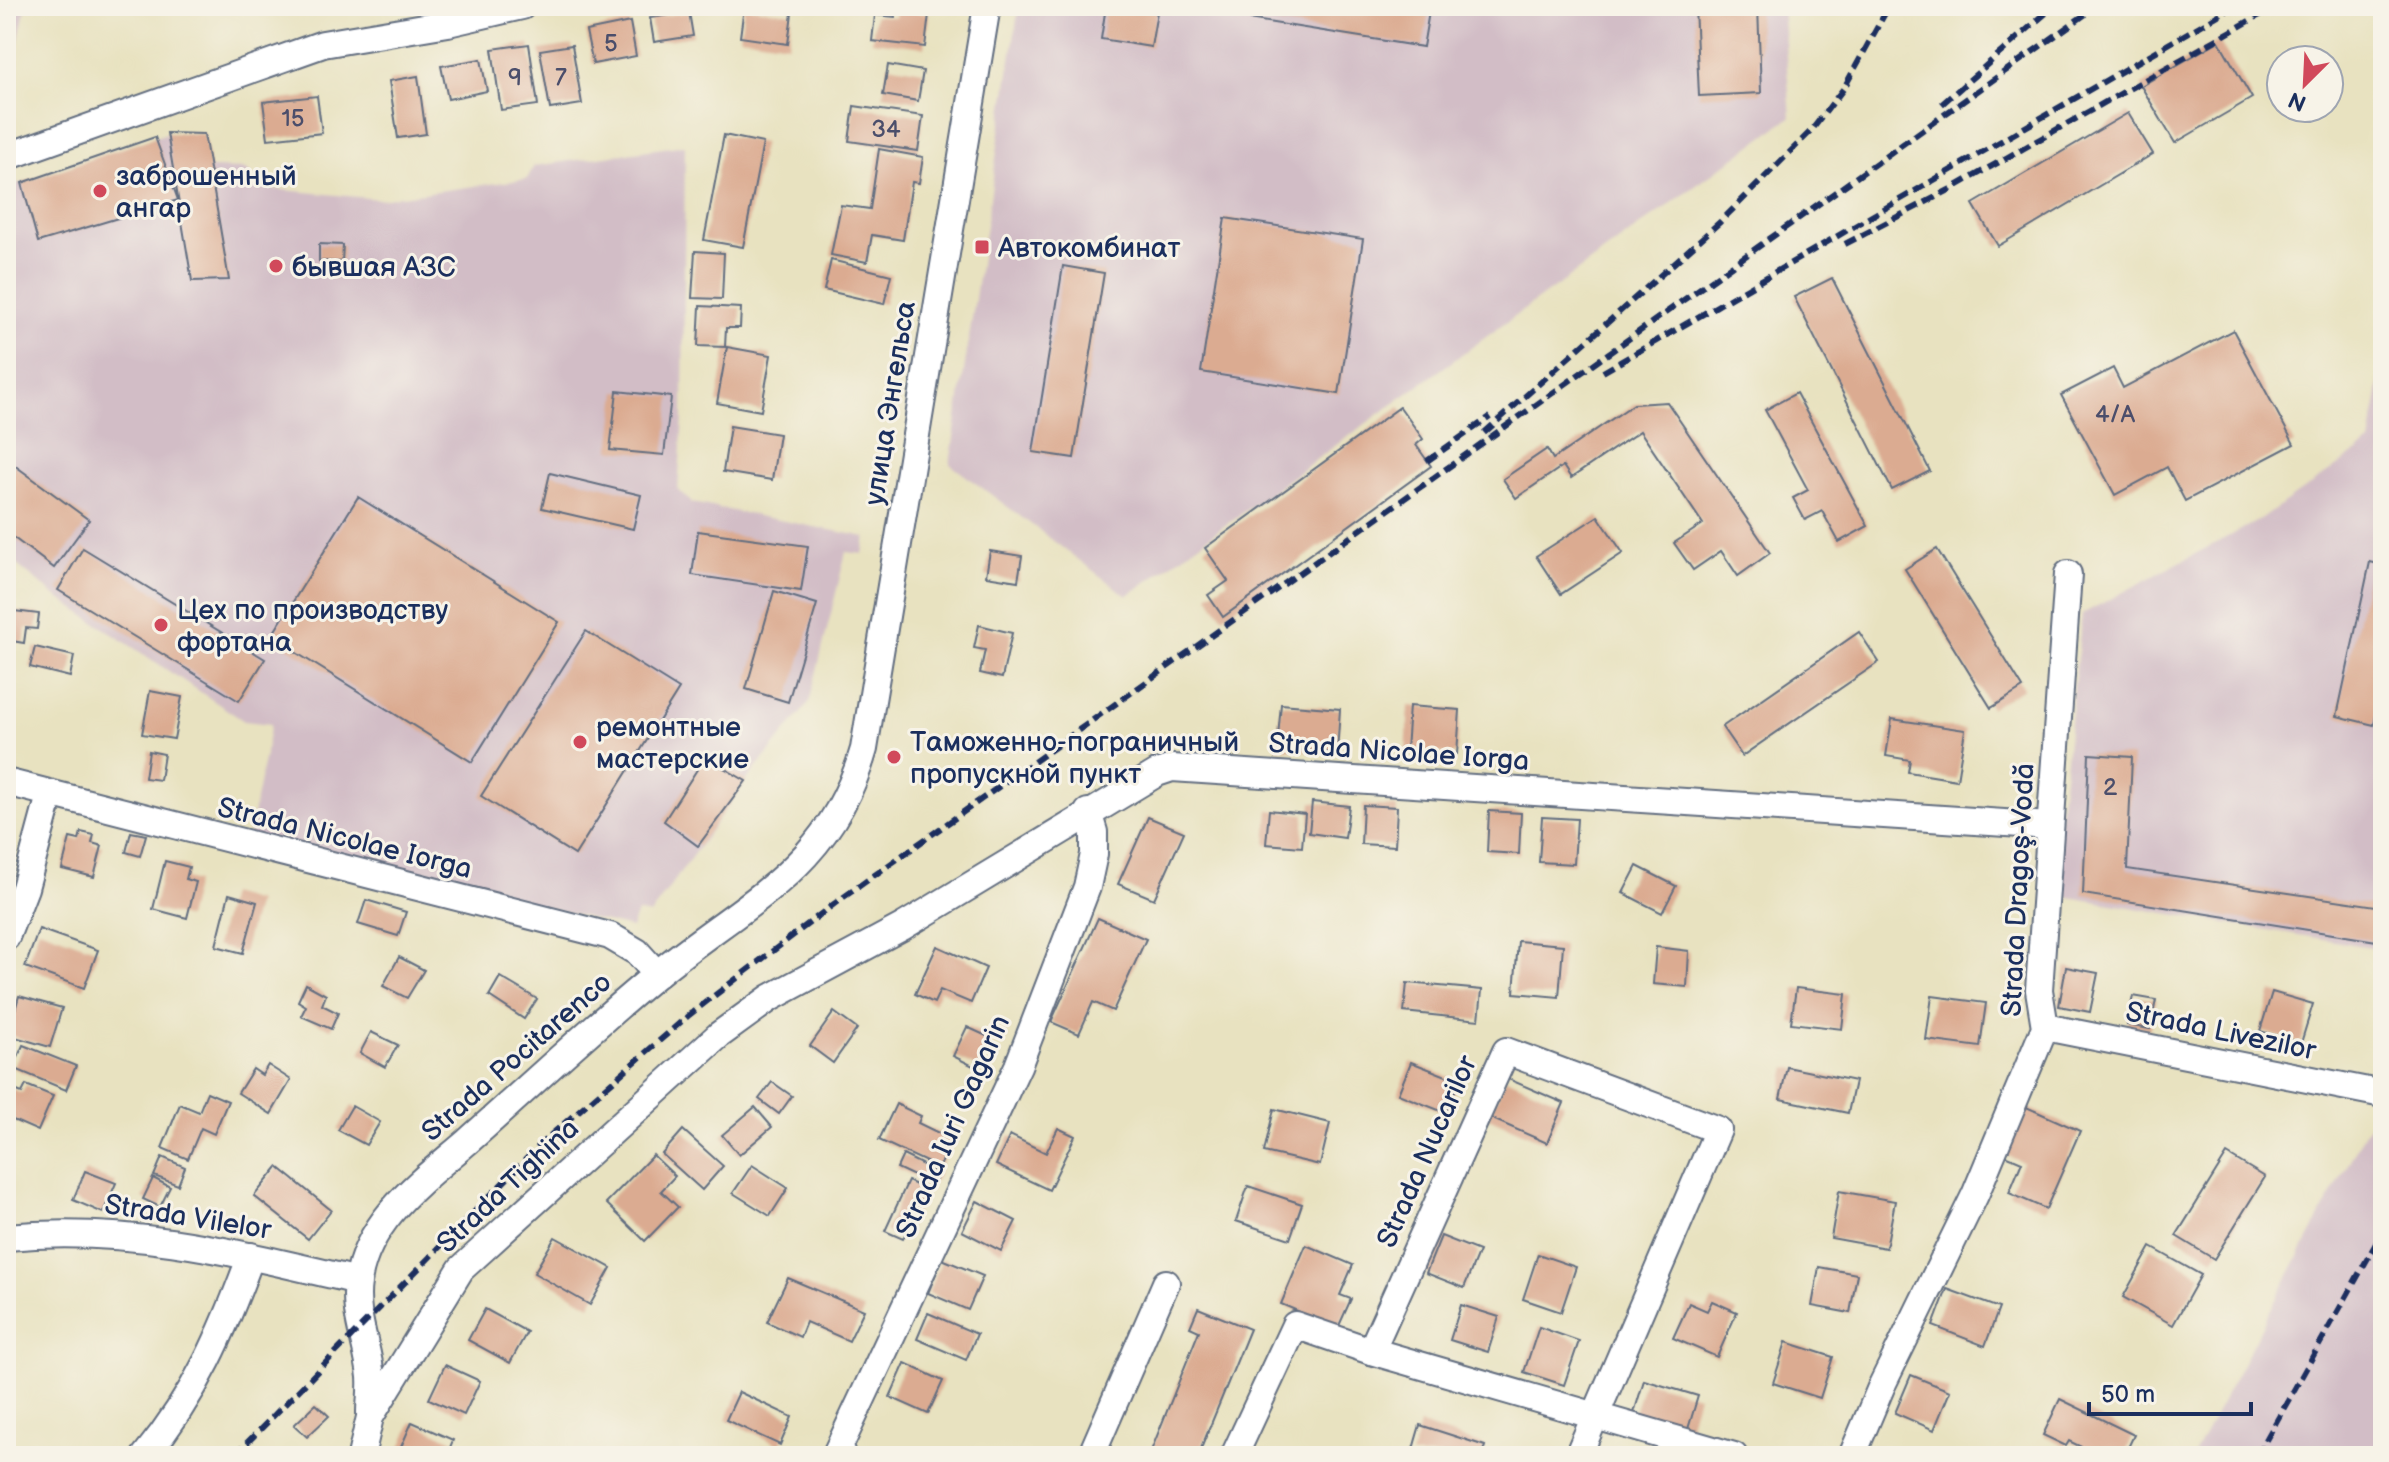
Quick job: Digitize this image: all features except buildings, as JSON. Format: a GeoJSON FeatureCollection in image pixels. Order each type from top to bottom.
{"type":"FeatureCollection","features":[{"type":"Feature","properties":{"kind":"street"},"geometry":{"type":"LineString","coordinates":[[6,157],[323,44],[445,15],[522,6]]}},
{"type":"Feature","properties":{"kind":"street","name":"улица Энгельса"},"geometry":{"type":"LineString","coordinates":[[843,808],[864,749],[987,6]]}},
{"type":"Feature","properties":{"kind":"street","name":"Strada Dragoş-Vodă"},"geometry":{"type":"LineString","coordinates":[[1852,1456],[1882,1385],[1975,1195],[2045,1027],[2039,990],[2068,574]]}},
{"type":"Feature","properties":{"kind":"street","name":"Strada Nicolae Iorga"},"geometry":{"type":"LineString","coordinates":[[719,1035],[770,998],[902,927],[1142,780],[1172,768],[2050,826]]}},
{"type":"Feature","properties":{"kind":"street","name":"Strada Nicolae Iorga"},"geometry":{"type":"LineString","coordinates":[[6,782],[610,936],[637,952],[657,974]]}},
{"type":"Feature","properties":{"kind":"street"},"geometry":{"type":"LineString","coordinates":[[6,937],[25,888],[50,795]]}},
{"type":"Feature","properties":{"kind":"street","name":"Strada Pocitarenco"},"geometry":{"type":"LineString","coordinates":[[370,1417],[371,1376],[357,1306],[358,1281],[378,1230],[399,1202],[657,974],[799,865],[843,808]]}},
{"type":"Feature","properties":{"kind":"street","name":"Strada Iuri Gagarin"},"geometry":{"type":"LineString","coordinates":[[835,1456],[1018,1066],[1087,887],[1094,854],[1094,832],[1088,812]]}},
{"type":"Feature","properties":{"kind":"street","name":"Strada Livezilor"},"geometry":{"type":"LineString","coordinates":[[2045,1027],[2383,1094]]}},
{"type":"Feature","properties":{"kind":"street","name":"Strada Tighina"},"geometry":{"type":"LineString","coordinates":[[361,1456],[370,1417],[461,1269],[719,1035]]}},
{"type":"Feature","properties":{"kind":"street","name":"Strada Nucarilor"},"geometry":{"type":"LineString","coordinates":[[1371,1351],[1506,1051],[1718,1130],[1594,1416]]}},
{"type":"Feature","properties":{"kind":"street","name":"Strada Vilelor"},"geometry":{"type":"LineString","coordinates":[[6,1237],[83,1232],[111,1234],[251,1256],[358,1281]]}},
{"type":"Feature","properties":{"kind":"street"},"geometry":{"type":"LineString","coordinates":[[145,1456],[189,1397],[212,1356],[251,1256]]}},
{"type":"Feature","properties":{"kind":"street"},"geometry":{"type":"LineString","coordinates":[[1091,1456],[1166,1283]]}},
{"type":"Feature","properties":{"kind":"street"},"geometry":{"type":"LineString","coordinates":[[1234,1456],[1295,1325],[1371,1351],[1734,1456]]}},
{"type":"Feature","properties":{"kind":"street"},"geometry":{"type":"LineString","coordinates":[[1578,1456],[1594,1416]]}},
{"type":"Feature","properties":{"kind":"shaded area"},"geometry":{"type":"Polygon","coordinates":[[[6,6],[26,6],[6,99],[6,6]]]}},
{"type":"Feature","properties":{"kind":"shaded area"},"geometry":{"type":"Polygon","coordinates":[[[1019,6],[1782,6],[1791,117],[1127,596],[950,464],[1019,6]]]}},
{"type":"Feature","properties":{"kind":"shaded area"},"geometry":{"type":"Polygon","coordinates":[[[167,133],[204,134],[209,168],[246,169],[263,188],[379,199],[527,179],[534,166],[685,145],[683,418],[678,490],[692,503],[866,537],[863,554],[846,552],[809,703],[746,781],[650,915],[637,912],[631,928],[249,835],[271,724],[244,721],[54,595],[6,556],[6,184],[22,183],[167,133]]]}},
{"type":"Feature","properties":{"kind":"shaded area"},"geometry":{"type":"Polygon","coordinates":[[[2383,360],[2383,949],[2051,894],[2082,614],[2263,518],[2370,443],[2383,360]]]}},
{"type":"Feature","properties":{"kind":"shaded area"},"geometry":{"type":"Polygon","coordinates":[[[2383,1110],[2383,1456],[2193,1456],[2374,1115],[2383,1110]]]}},
{"type":"Feature","properties":{"kind":"railway"},"geometry":{"type":"LineString","coordinates":[[1484,433],[1720,222],[1811,131],[1844,88],[1889,6]]}},
{"type":"Feature","properties":{"kind":"railway"},"geometry":{"type":"LineString","coordinates":[[1942,104],[2054,6]]}},
{"type":"Feature","properties":{"kind":"railway"},"geometry":{"type":"LineString","coordinates":[[234,1456],[544,1141],[689,1015],[834,904],[2097,6]]}},
{"type":"Feature","properties":{"kind":"railway"},"geometry":{"type":"LineString","coordinates":[[1603,372],[2234,6]]}},
{"type":"Feature","properties":{"kind":"railway"},"geometry":{"type":"LineString","coordinates":[[1845,244],[1953,188],[2276,6]]}},
{"type":"Feature","properties":{"kind":"railway"},"geometry":{"type":"LineString","coordinates":[[1427,461],[1490,417]]}},
{"type":"Feature","properties":{"kind":"railway"},"geometry":{"type":"LineString","coordinates":[[2257,1456],[2383,1231]]}},
{"type":"Feature","properties":{"kind":"place","name":"заброшенный ангар"},"geometry":{"type":"Point","coordinates":[100,191]}},
{"type":"Feature","properties":{"kind":"place","name":"Автокомбинат"},"geometry":{"type":"Point","coordinates":[982,247]}},
{"type":"Feature","properties":{"kind":"place","name":"бывшая АЗС"},"geometry":{"type":"Point","coordinates":[276,266]}},
{"type":"Feature","properties":{"kind":"place","name":"Цех по производству фортана"},"geometry":{"type":"Point","coordinates":[161,625]}},
{"type":"Feature","properties":{"kind":"place","name":"ремонтные мастерские"},"geometry":{"type":"Point","coordinates":[580,742]}},
{"type":"Feature","properties":{"kind":"place","name":"Таможенно-пограничный пропускной пункт"},"geometry":{"type":"Point","coordinates":[894,757]}}]}
